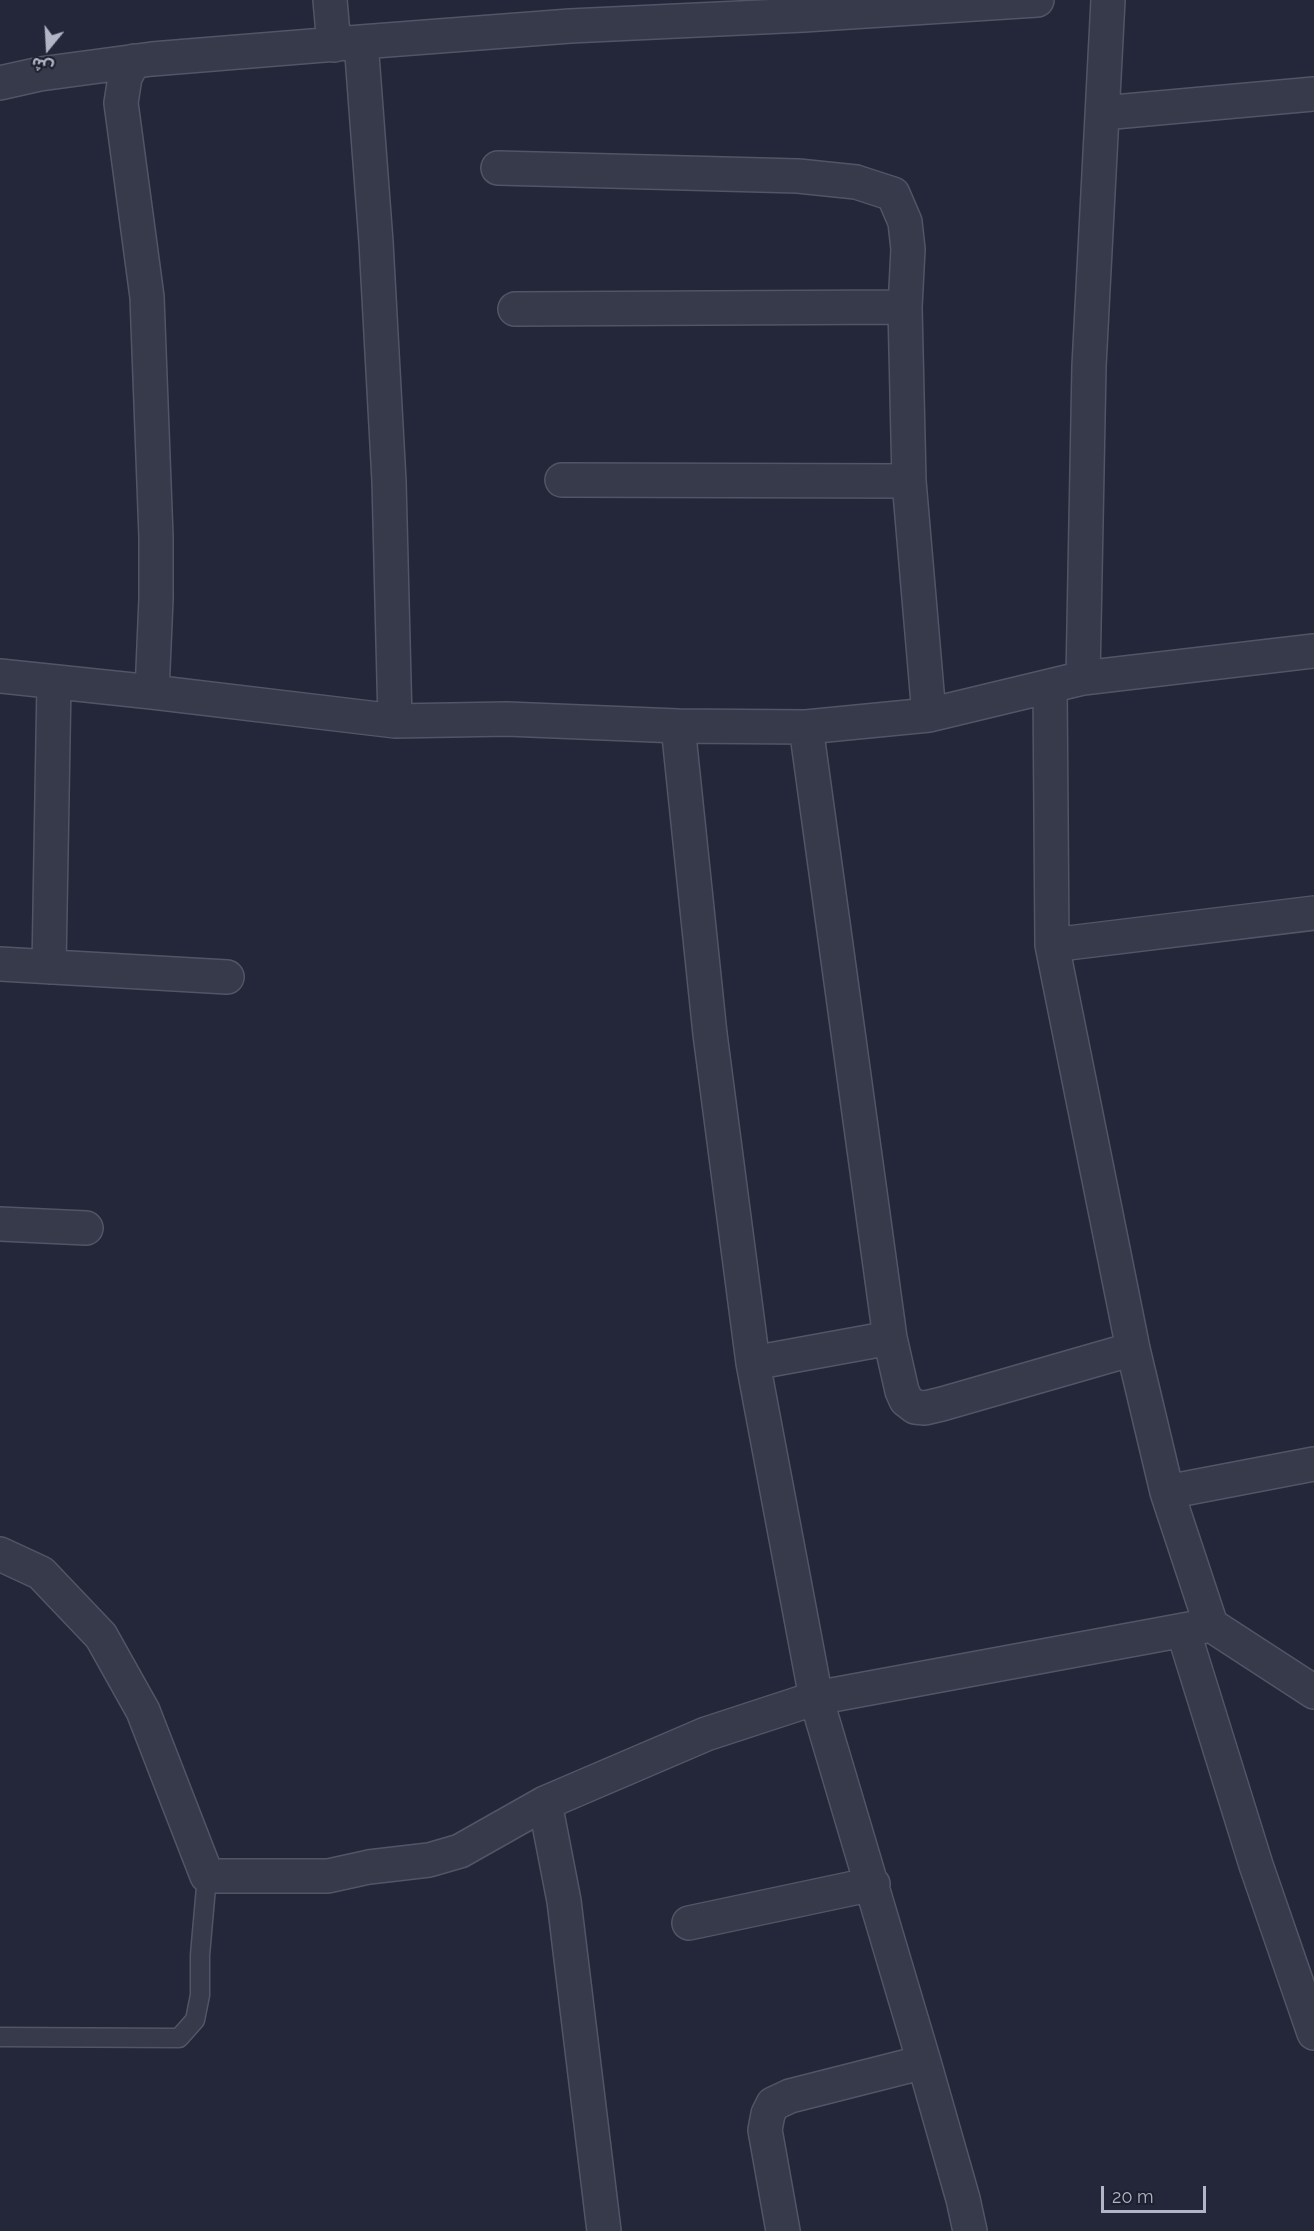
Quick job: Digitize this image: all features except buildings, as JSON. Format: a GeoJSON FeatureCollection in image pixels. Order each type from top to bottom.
{"type":"FeatureCollection","features":[{"type":"Feature","properties":{"kind":"street"},"geometry":{"type":"LineString","coordinates":[[330,0],[347,44],[376,242],[389,481],[395,721]]}},
{"type":"Feature","properties":{"kind":"street"},"geometry":{"type":"LineString","coordinates":[[0,83],[40,74],[135,61],[347,44],[570,13],[1037,0]]}},
{"type":"Feature","properties":{"kind":"street"},"geometry":{"type":"LineString","coordinates":[[1083,678],[1089,366],[1108,0]]}},
{"type":"Feature","properties":{"kind":"street"},"geometry":{"type":"LineString","coordinates":[[135,61],[125,77],[121,103],[147,297],[156,537],[152,692]]}},
{"type":"Feature","properties":{"kind":"street"},"geometry":{"type":"LineString","coordinates":[[1103,113],[1314,94]]}},
{"type":"Feature","properties":{"kind":"street"},"geometry":{"type":"LineString","coordinates":[[498,168],[798,176],[856,182],[893,194],[905,222],[908,249],[905,307],[909,481],[929,715]]}},
{"type":"Feature","properties":{"kind":"street"},"geometry":{"type":"LineString","coordinates":[[515,309],[905,307]]}},
{"type":"Feature","properties":{"kind":"street"},"geometry":{"type":"LineString","coordinates":[[562,480],[909,481]]}},
{"type":"Feature","properties":{"kind":"street"},"geometry":{"type":"LineString","coordinates":[[0,676],[395,721],[507,719],[678,726],[806,727],[929,715],[1083,678],[1314,651]]}},
{"type":"Feature","properties":{"kind":"street"},"geometry":{"type":"LineString","coordinates":[[49,967],[54,682]]}},
{"type":"Feature","properties":{"kind":"street"},"geometry":{"type":"LineString","coordinates":[[1050,687],[1052,945],[1133,1349],[1197,1628],[1256,1865],[1314,2033]]}},
{"type":"Feature","properties":{"kind":"street"},"geometry":{"type":"LineString","coordinates":[[678,726],[710,1034],[753,1363],[816,1698],[873,1884],[963,2199],[970,2231]]}},
{"type":"Feature","properties":{"kind":"street"},"geometry":{"type":"LineString","coordinates":[[806,727],[890,1338],[906,1400],[915,1407],[925,1408],[1133,1349]]}},
{"type":"Feature","properties":{"kind":"street"},"geometry":{"type":"LineString","coordinates":[[1052,945],[1314,913]]}},
{"type":"Feature","properties":{"kind":"street"},"geometry":{"type":"LineString","coordinates":[[0,964],[227,977]]}},
{"type":"Feature","properties":{"kind":"street"},"geometry":{"type":"LineString","coordinates":[[0,1224],[86,1228]]}},
{"type":"Feature","properties":{"kind":"street"},"geometry":{"type":"LineString","coordinates":[[753,1363],[890,1338]]}},
{"type":"Feature","properties":{"kind":"street"},"geometry":{"type":"LineString","coordinates":[[1167,1492],[1314,1464]]}},
{"type":"Feature","properties":{"kind":"street"},"geometry":{"type":"LineString","coordinates":[[0,1554],[40,1573],[101,1636],[143,1711],[207,1876],[328,1876],[369,1867],[429,1860],[460,1851],[544,1803],[706,1734],[816,1698],[1197,1628],[1314,1692]]}},
{"type":"Feature","properties":{"kind":"street"},"geometry":{"type":"LineString","coordinates":[[544,1803],[564,1901],[604,2231]]}},
{"type":"Feature","properties":{"kind":"street"},"geometry":{"type":"LineString","coordinates":[[689,1923],[873,1884]]}},
{"type":"Feature","properties":{"kind":"street"},"geometry":{"type":"LineString","coordinates":[[783,2231],[765,2130],[768,2114],[773,2104],[790,2096],[924,2062]]}},
{"type":"Feature","properties":{"kind":"lane"},"geometry":{"type":"LineString","coordinates":[[0,2037],[179,2038],[195,2020],[200,1995],[202,1920],[207,1876]]}}]}
